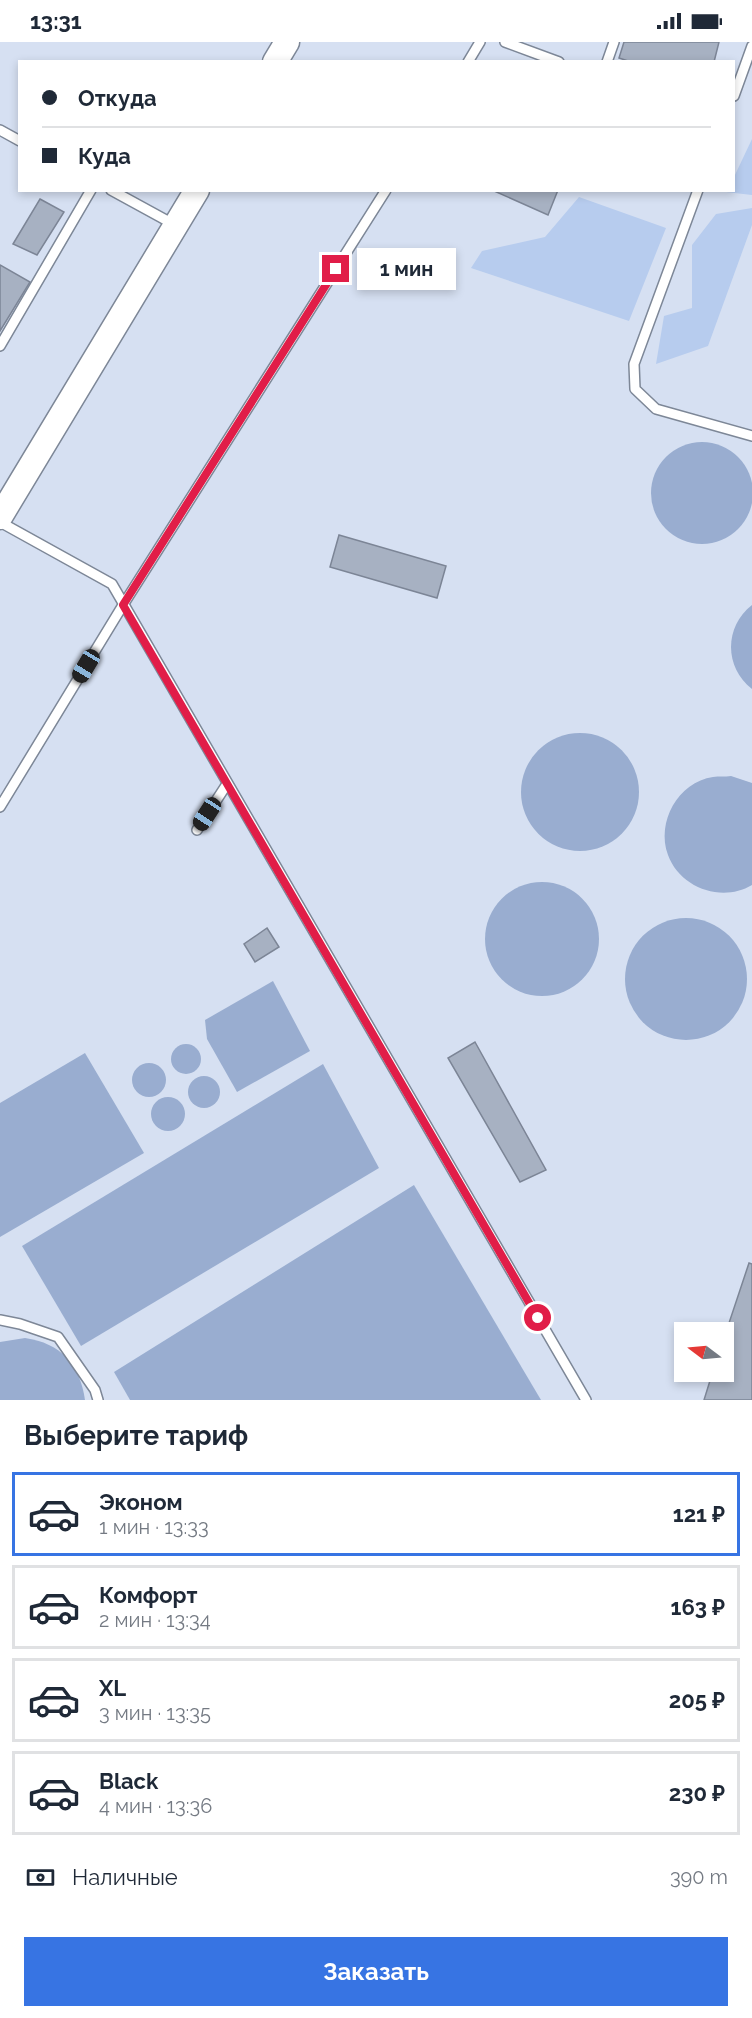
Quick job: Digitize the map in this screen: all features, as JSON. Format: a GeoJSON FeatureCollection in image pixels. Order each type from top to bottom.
{"type":"FeatureCollection","features":[{"type":"Feature","properties":{"kind":"street"},"geometry":{"type":"LineString","coordinates":[[276,60],[287,42]]}},
{"type":"Feature","properties":{"kind":"street"},"geometry":{"type":"LineString","coordinates":[[0,516],[196,192]]}},
{"type":"Feature","properties":{"kind":"lane"},"geometry":{"type":"LineString","coordinates":[[469,60],[480,42]]}},
{"type":"Feature","properties":{"kind":"lane"},"geometry":{"type":"LineString","coordinates":[[505,42],[554,60]]}},
{"type":"Feature","properties":{"kind":"lane"},"geometry":{"type":"LineString","coordinates":[[608,60],[614,42]]}},
{"type":"Feature","properties":{"kind":"lane"},"geometry":{"type":"LineString","coordinates":[[735,93],[752,46]]}},
{"type":"Feature","properties":{"kind":"lane"},"geometry":{"type":"LineString","coordinates":[[0,130],[18,140]]}},
{"type":"Feature","properties":{"kind":"lane"},"geometry":{"type":"LineString","coordinates":[[0,346],[90,192]]}},
{"type":"Feature","properties":{"kind":"lane"},"geometry":{"type":"LineString","coordinates":[[115,192],[176,226]]}},
{"type":"Feature","properties":{"kind":"lane"},"geometry":{"type":"LineString","coordinates":[[0,807],[123,605],[385,192]]}},
{"type":"Feature","properties":{"kind":"lane"},"geometry":{"type":"LineString","coordinates":[[697,192],[634,364],[635,389],[656,409],[752,436]]}},
{"type":"Feature","properties":{"kind":"lane"},"geometry":{"type":"LineString","coordinates":[[0,522],[112,584],[586,1400]]}},
{"type":"Feature","properties":{"kind":"lane"},"geometry":{"type":"LineString","coordinates":[[197,830],[227,784]]}},
{"type":"Feature","properties":{"kind":"lane"},"geometry":{"type":"LineString","coordinates":[[0,1320],[58,1337],[95,1390],[98,1400]]}},
{"type":"Feature","properties":{"kind":"shaded area"},"geometry":{"type":"Polygon","coordinates":[[[752,139],[752,195],[726,192],[735,192],[735,175],[752,139]]]}},
{"type":"Feature","properties":{"kind":"shaded area"},"geometry":{"type":"Polygon","coordinates":[[[579,197],[666,228],[629,321],[471,268],[482,251],[545,237],[579,197]]]}},
{"type":"Feature","properties":{"kind":"shaded area"},"geometry":{"type":"Polygon","coordinates":[[[752,208],[752,225],[708,346],[656,364],[664,316],[692,308],[692,245],[716,214],[752,208]]]}},
{"type":"Feature","properties":{"kind":"shaded area"},"geometry":{"type":"Polygon","coordinates":[[[702,442],[722,446],[738,457],[749,473],[753,493],[749,513],[738,529],[722,540],[702,544],[682,540],[666,529],[655,513],[651,493],[655,473],[666,457],[682,446],[702,442]]]}},
{"type":"Feature","properties":{"kind":"shaded area"},"geometry":{"type":"Polygon","coordinates":[[[752,605],[752,689],[736,670],[731,647],[736,624],[752,605]]]}},
{"type":"Feature","properties":{"kind":"shaded area"},"geometry":{"type":"Polygon","coordinates":[[[580,733],[602,738],[622,750],[634,770],[639,792],[634,814],[622,834],[602,846],[580,851],[558,846],[538,834],[526,814],[521,792],[526,770],[538,750],[558,738],[580,733]]]}},
{"type":"Feature","properties":{"kind":"shaded area"},"geometry":{"type":"Polygon","coordinates":[[[731,776],[752,783],[752,885],[728,893],[715,892],[692,884],[674,867],[668,855],[665,830],[668,817],[680,795],[701,780],[731,776]]]}},
{"type":"Feature","properties":{"kind":"shaded area"},"geometry":{"type":"Polygon","coordinates":[[[542,882],[564,887],[582,899],[594,917],[599,939],[594,961],[582,979],[564,991],[542,996],[520,991],[502,979],[490,961],[485,939],[490,917],[502,899],[520,887],[542,882]]]}},
{"type":"Feature","properties":{"kind":"shaded area"},"geometry":{"type":"Polygon","coordinates":[[[686,918],[709,922],[729,936],[743,956],[747,979],[743,1002],[729,1022],[709,1036],[686,1040],[663,1036],[643,1022],[629,1002],[625,979],[629,956],[643,936],[663,922],[686,918]]]}},
{"type":"Feature","properties":{"kind":"shaded area"},"geometry":{"type":"Polygon","coordinates":[[[273,981],[310,1051],[237,1092],[207,1039],[205,1020],[273,981]]]}},
{"type":"Feature","properties":{"kind":"shaded area"},"geometry":{"type":"Polygon","coordinates":[[[186,1044],[197,1048],[201,1059],[197,1070],[186,1074],[175,1070],[171,1059],[175,1048],[186,1044]]]}},
{"type":"Feature","properties":{"kind":"shaded area"},"geometry":{"type":"Polygon","coordinates":[[[85,1053],[144,1153],[0,1237],[0,1103],[85,1053]]]}},
{"type":"Feature","properties":{"kind":"shaded area"},"geometry":{"type":"Polygon","coordinates":[[[149,1063],[161,1068],[166,1080],[161,1092],[149,1097],[137,1092],[132,1080],[137,1068],[149,1063]]]}},
{"type":"Feature","properties":{"kind":"shaded area"},"geometry":{"type":"Polygon","coordinates":[[[323,1064],[379,1168],[81,1346],[22,1246],[323,1064]]]}},
{"type":"Feature","properties":{"kind":"shaded area"},"geometry":{"type":"Polygon","coordinates":[[[204,1076],[215,1081],[220,1092],[215,1103],[204,1108],[193,1103],[188,1092],[193,1081],[204,1076]]]}},
{"type":"Feature","properties":{"kind":"shaded area"},"geometry":{"type":"Polygon","coordinates":[[[168,1097],[180,1102],[185,1114],[180,1126],[168,1131],[156,1126],[151,1114],[156,1102],[168,1097]]]}},
{"type":"Feature","properties":{"kind":"shaded area"},"geometry":{"type":"Polygon","coordinates":[[[414,1185],[541,1400],[130,1400],[114,1372],[414,1185]]]}},
{"type":"Feature","properties":{"kind":"shaded area"},"geometry":{"type":"Polygon","coordinates":[[[25,1338],[49,1345],[67,1358],[79,1376],[85,1400],[0,1400],[0,1342],[25,1338]]]}},
{"type":"Feature","properties":{"kind":"building"},"geometry":{"type":"Polygon","coordinates":[[[624,42],[719,42],[714,60],[625,60],[619,58],[624,42]]]}},
{"type":"Feature","properties":{"kind":"building"},"geometry":{"type":"Polygon","coordinates":[[[496,192],[557,192],[548,215],[496,192]]]}},
{"type":"Feature","properties":{"kind":"building"},"geometry":{"type":"Polygon","coordinates":[[[40,199],[64,212],[37,255],[13,244],[40,199]]]}},
{"type":"Feature","properties":{"kind":"building"},"geometry":{"type":"Polygon","coordinates":[[[0,265],[30,282],[0,331],[0,265]]]}},
{"type":"Feature","properties":{"kind":"building"},"geometry":{"type":"Polygon","coordinates":[[[339,535],[446,566],[437,598],[330,567],[339,535]]]}},
{"type":"Feature","properties":{"kind":"building"},"geometry":{"type":"Polygon","coordinates":[[[267,928],[279,947],[255,962],[244,944],[267,928]]]}},
{"type":"Feature","properties":{"kind":"building"},"geometry":{"type":"Polygon","coordinates":[[[475,1042],[546,1170],[520,1182],[448,1058],[475,1042]]]}},
{"type":"Feature","properties":{"kind":"building"},"geometry":{"type":"Polygon","coordinates":[[[749,1263],[752,1264],[752,1400],[704,1400],[710,1382],[734,1382],[734,1322],[729,1322],[749,1263]]]}},
{"type":"Feature","properties":{"kind":"route"},"geometry":{"type":"LineString","coordinates":[[336,269],[123,605],[538,1318]]}}]}
